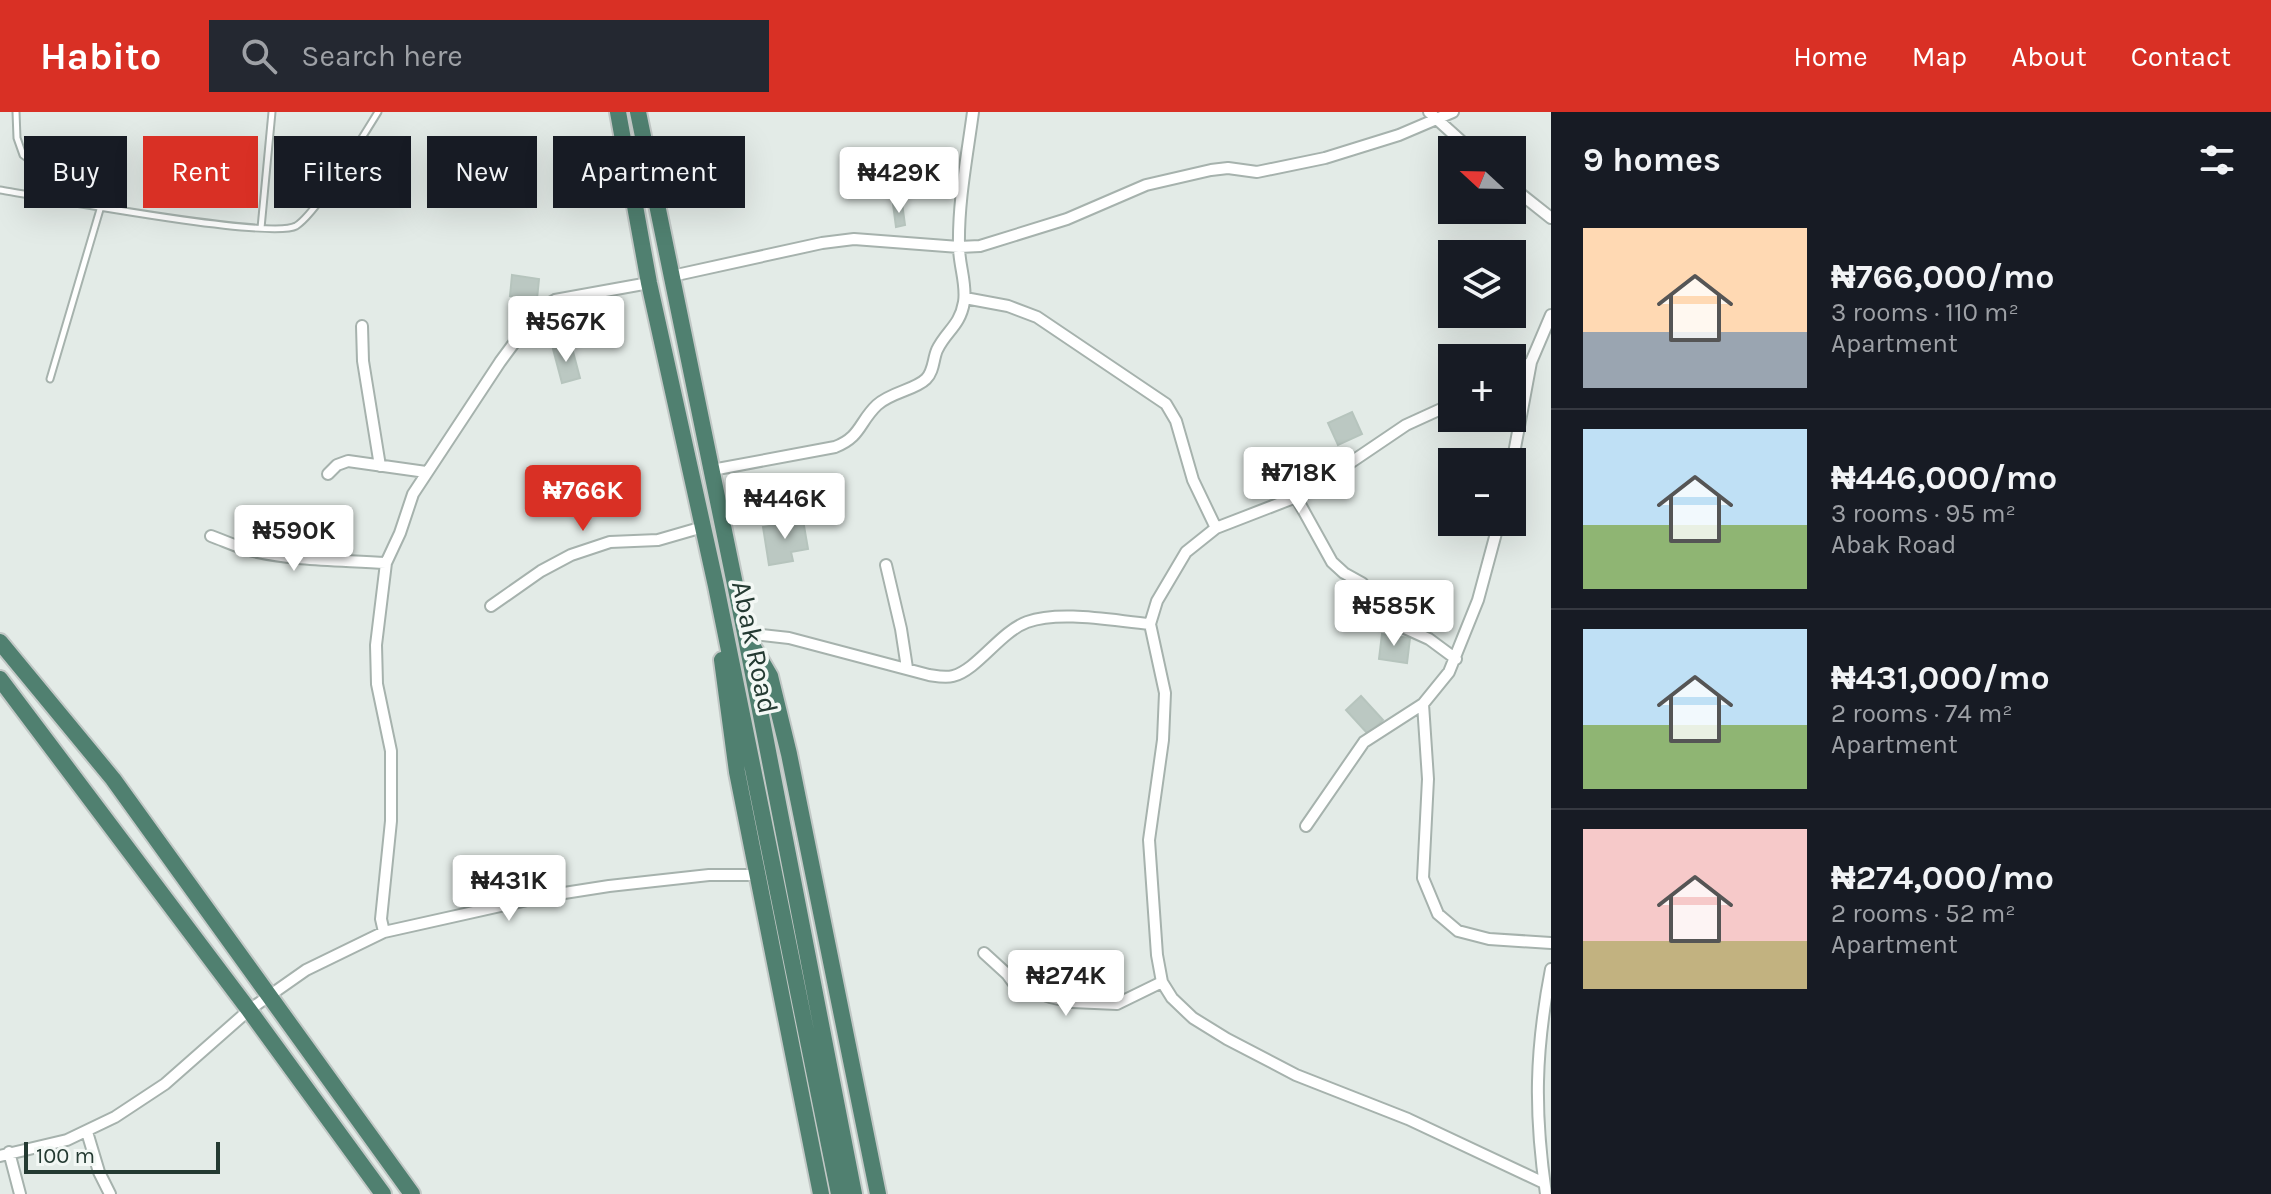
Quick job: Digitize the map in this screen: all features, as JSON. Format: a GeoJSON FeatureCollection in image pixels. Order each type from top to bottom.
{"type":"FeatureCollection","features":[{"type":"Feature","properties":{"kind":"highway","name":"Abak Road"},"geometry":{"type":"LineString","coordinates":[[618,112],[649,283],[716,586],[839,1194]]}},
{"type":"Feature","properties":{"kind":"highway","name":"Abak Road"},"geometry":{"type":"LineString","coordinates":[[638,112],[745,633],[854,1194]]}},
{"type":"Feature","properties":{"kind":"highway"},"geometry":{"type":"LineString","coordinates":[[716,586],[724,686],[756,875],[821,1194]]}},
{"type":"Feature","properties":{"kind":"highway"},"geometry":{"type":"LineString","coordinates":[[745,633],[770,676],[789,754],[878,1194]]}},
{"type":"Feature","properties":{"kind":"highway"},"geometry":{"type":"LineString","coordinates":[[0,642],[113,779],[412,1194]]}},
{"type":"Feature","properties":{"kind":"highway"},"geometry":{"type":"LineString","coordinates":[[0,679],[383,1194]]}},
{"type":"Feature","properties":{"kind":"street"},"geometry":{"type":"LineString","coordinates":[[712,470],[835,447],[850,441],[877,405],[895,392],[926,379],[937,351],[962,314],[965,298],[959,247],[973,112]]}},
{"type":"Feature","properties":{"kind":"street"},"geometry":{"type":"LineString","coordinates":[[672,276],[822,243],[854,239],[980,246],[1067,219],[1146,185],[1219,169],[1257,172],[1325,158],[1433,116],[1453,112]]}},
{"type":"Feature","properties":{"kind":"street"},"geometry":{"type":"LineString","coordinates":[[1433,116],[1455,136]]}},
{"type":"Feature","properties":{"kind":"street"},"geometry":{"type":"LineString","coordinates":[[1526,198],[1551,218]]}},
{"type":"Feature","properties":{"kind":"street"},"geometry":{"type":"LineString","coordinates":[[384,932],[381,919],[391,821],[391,751],[377,684],[376,645],[386,563],[413,494],[539,309],[555,300],[649,283]]}},
{"type":"Feature","properties":{"kind":"street"},"geometry":{"type":"LineString","coordinates":[[965,298],[1008,306],[1037,317],[1166,404],[1176,421],[1193,480],[1216,528]]}},
{"type":"Feature","properties":{"kind":"street"},"geometry":{"type":"LineString","coordinates":[[1515,448],[1531,362],[1551,315]]}},
{"type":"Feature","properties":{"kind":"street"},"geometry":{"type":"LineString","coordinates":[[362,326],[363,361],[380,466]]}},
{"type":"Feature","properties":{"kind":"street"},"geometry":{"type":"LineString","coordinates":[[1526,366],[1531,362]]}},
{"type":"Feature","properties":{"kind":"street"},"geometry":{"type":"LineString","coordinates":[[1438,410],[1406,425],[1296,497],[1216,528],[1186,552],[1157,601],[1150,624],[1165,693],[1163,740],[1149,840],[1157,955],[1162,982],[1172,998],[1193,1018],[1254,1055],[1408,1119],[1545,1188]]}},
{"type":"Feature","properties":{"kind":"street"},"geometry":{"type":"LineString","coordinates":[[328,474],[337,465],[348,461],[426,472]]}},
{"type":"Feature","properties":{"kind":"street"},"geometry":{"type":"LineString","coordinates":[[1296,497],[1332,562],[1362,583],[1387,620],[1429,639],[1456,659]]}},
{"type":"Feature","properties":{"kind":"street"},"geometry":{"type":"LineString","coordinates":[[491,606],[541,571],[571,555],[610,542],[658,540],[703,527]]}},
{"type":"Feature","properties":{"kind":"street"},"geometry":{"type":"LineString","coordinates":[[211,536],[267,554],[386,563]]}},
{"type":"Feature","properties":{"kind":"street"},"geometry":{"type":"LineString","coordinates":[[1306,826],[1364,742],[1423,704],[1456,659],[1478,600],[1495,536]]}},
{"type":"Feature","properties":{"kind":"street"},"geometry":{"type":"LineString","coordinates":[[886,565],[907,668]]}},
{"type":"Feature","properties":{"kind":"street"},"geometry":{"type":"LineString","coordinates":[[745,633],[789,638],[950,678],[963,672],[1024,623],[1059,617],[1150,624]]}},
{"type":"Feature","properties":{"kind":"street"},"geometry":{"type":"LineString","coordinates":[[1423,704],[1428,779],[1423,878],[1438,914],[1458,931],[1489,939],[1551,943]]}},
{"type":"Feature","properties":{"kind":"street"},"geometry":{"type":"LineString","coordinates":[[20,1194],[4,1154],[67,1140],[87,1132],[165,1084],[249,1010],[306,970],[384,932],[545,896],[609,886],[709,875],[756,875]]}},
{"type":"Feature","properties":{"kind":"street"},"geometry":{"type":"LineString","coordinates":[[984,953],[1015,985],[1072,1002],[1117,1004],[1162,982]]}},
{"type":"Feature","properties":{"kind":"street"},"geometry":{"type":"LineString","coordinates":[[1545,1188],[1536,1070],[1551,969]]}},
{"type":"Feature","properties":{"kind":"street"},"geometry":{"type":"LineString","coordinates":[[87,1132],[99,1172],[110,1194]]}},
{"type":"Feature","properties":{"kind":"lane"},"geometry":{"type":"LineString","coordinates":[[16,112],[17,138],[24,156]]}},
{"type":"Feature","properties":{"kind":"lane"},"geometry":{"type":"LineString","coordinates":[[261,228],[272,112]]}},
{"type":"Feature","properties":{"kind":"lane"},"geometry":{"type":"LineString","coordinates":[[116,208],[280,230],[295,226],[311,212],[378,112]]}},
{"type":"Feature","properties":{"kind":"lane"},"geometry":{"type":"LineString","coordinates":[[0,190],[24,194]]}},
{"type":"Feature","properties":{"kind":"lane"},"geometry":{"type":"LineString","coordinates":[[50,379],[100,208]]}},
{"type":"Feature","properties":{"kind":"building"},"geometry":{"type":"Polygon","coordinates":[[[902,203],[905,225],[896,227],[893,204],[902,203]]]}},
{"type":"Feature","properties":{"kind":"building"},"geometry":{"type":"Polygon","coordinates":[[[512,275],[539,279],[537,299],[510,296],[512,275]]]}},
{"type":"Feature","properties":{"kind":"building"},"geometry":{"type":"Polygon","coordinates":[[[571,344],[580,378],[562,383],[553,349],[571,344]]]}},
{"type":"Feature","properties":{"kind":"building"},"geometry":{"type":"Polygon","coordinates":[[[1352,412],[1362,434],[1338,445],[1328,423],[1352,412]]]}},
{"type":"Feature","properties":{"kind":"building"},"geometry":{"type":"Polygon","coordinates":[[[803,520],[808,549],[791,552],[793,561],[769,565],[763,527],[803,520]]]}},
{"type":"Feature","properties":{"kind":"building"},"geometry":{"type":"Polygon","coordinates":[[[1382,634],[1410,638],[1407,663],[1379,659],[1382,634]]]}},
{"type":"Feature","properties":{"kind":"building"},"geometry":{"type":"Polygon","coordinates":[[[1361,696],[1383,720],[1368,734],[1346,710],[1361,696]]]}}]}
